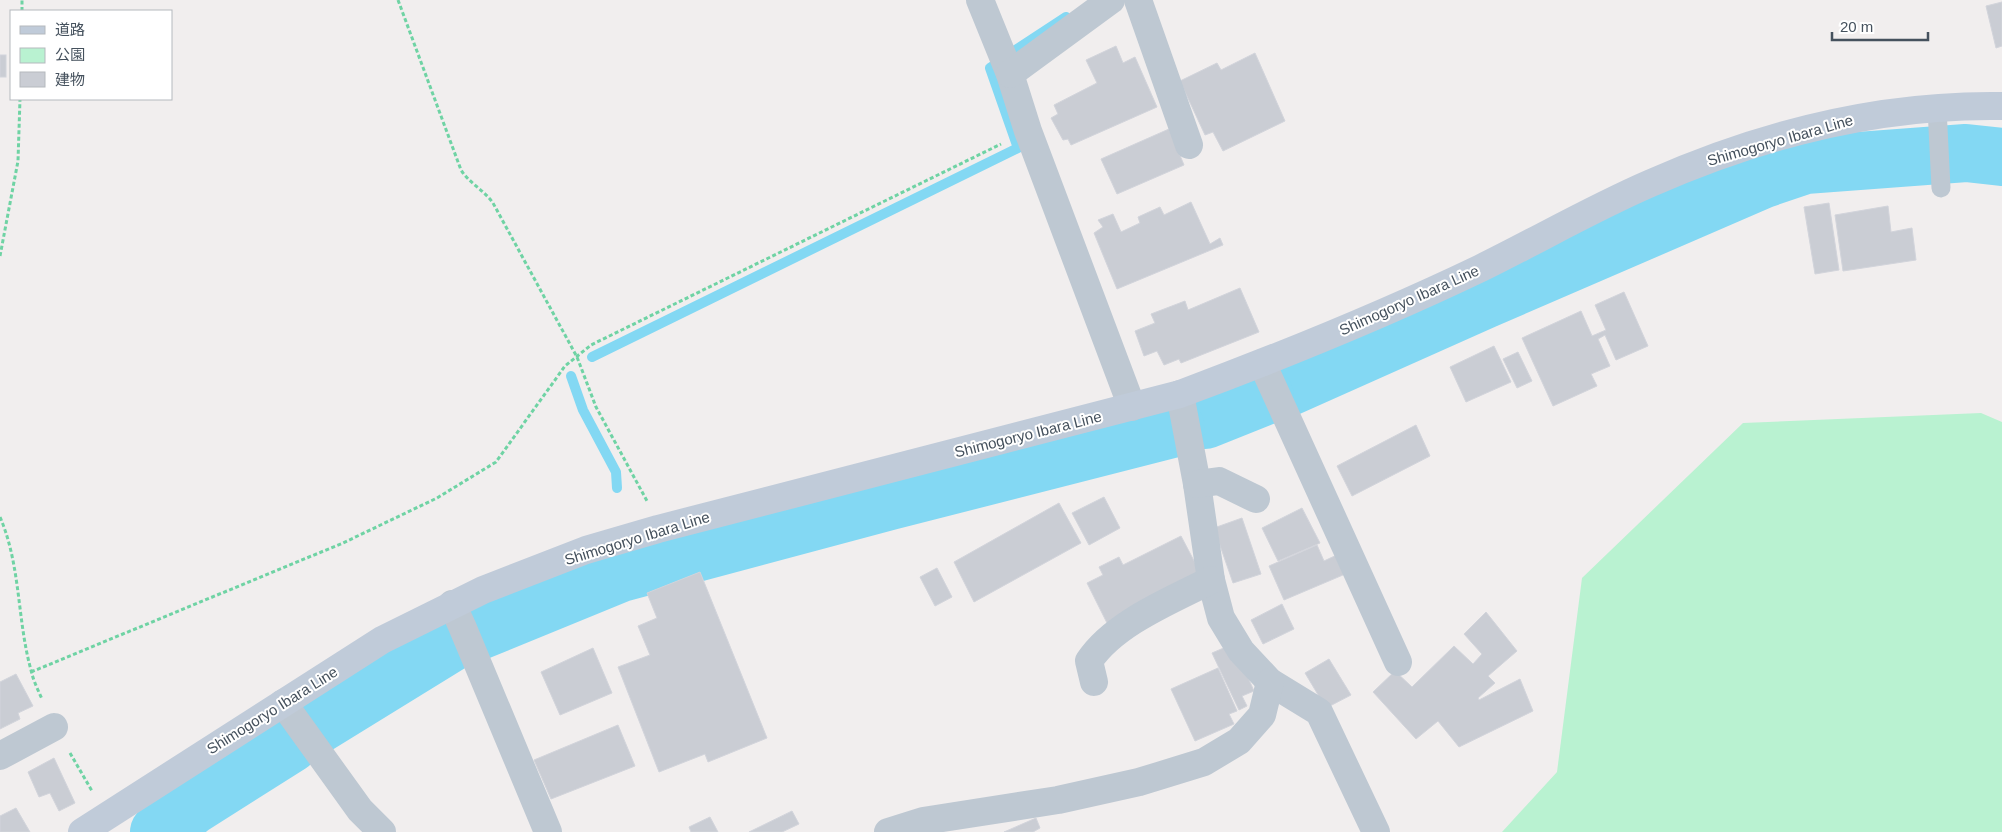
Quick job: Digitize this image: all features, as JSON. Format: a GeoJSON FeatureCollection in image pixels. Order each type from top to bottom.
{"type":"FeatureCollection","features":[{"type":"Feature","properties":{"kind":"main road","name":"Shimogoryo Ibara Line"},"geometry":{"type":"LineString","coordinates":[[82,832],[382,640],[461,625],[483,590],[586,550],[658,529],[1180,394],[1262,363],[1480,268],[1650,184],[1709,159],[1787,134],[1846,119],[1904,110],[2002,106]]}},
{"type":"Feature","properties":{"kind":"street"},"geometry":{"type":"LineString","coordinates":[[980,0],[1010,74],[1028,131],[1132,407]]}},
{"type":"Feature","properties":{"kind":"street"},"geometry":{"type":"LineString","coordinates":[[1010,74],[1111,0]]}},
{"type":"Feature","properties":{"kind":"street"},"geometry":{"type":"LineString","coordinates":[[1138,0],[1189,145]]}},
{"type":"Feature","properties":{"kind":"street"},"geometry":{"type":"LineString","coordinates":[[1262,363],[1398,662]]}},
{"type":"Feature","properties":{"kind":"street"},"geometry":{"type":"LineString","coordinates":[[1180,394],[1197,484],[1211,580],[1221,618],[1242,651],[1270,682],[1319,712],[1376,832]]}},
{"type":"Feature","properties":{"kind":"street"},"geometry":{"type":"LineString","coordinates":[[1197,484],[1219,481],[1256,498]]}},
{"type":"Feature","properties":{"kind":"street"},"geometry":{"type":"LineString","coordinates":[[1094,682],[1089,661],[1095,652],[1117,633],[1152,611],[1211,580]]}},
{"type":"Feature","properties":{"kind":"street"},"geometry":{"type":"LineString","coordinates":[[461,625],[548,832]]}},
{"type":"Feature","properties":{"kind":"street"},"geometry":{"type":"LineString","coordinates":[[888,832],[923,821],[1058,800],[1139,782],[1204,762],[1239,741],[1262,715],[1270,682]]}},
{"type":"Feature","properties":{"kind":"street"},"geometry":{"type":"LineString","coordinates":[[283,703],[360,810],[382,832]]}},
{"type":"Feature","properties":{"kind":"street"},"geometry":{"type":"LineString","coordinates":[[0,756],[54,727]]}},
{"type":"Feature","properties":{"kind":"lane"},"geometry":{"type":"LineString","coordinates":[[1937,108],[1941,188]]}},
{"type":"Feature","properties":{"kind":"path"},"geometry":{"type":"LineString","coordinates":[[398,0],[461,170],[464,176],[488,195],[493,203],[577,357],[596,407],[652,510],[658,529]]}},
{"type":"Feature","properties":{"kind":"path"},"geometry":{"type":"LineString","coordinates":[[0,256],[18,161],[20,100]]}},
{"type":"Feature","properties":{"kind":"path"},"geometry":{"type":"LineString","coordinates":[[31,672],[343,543],[437,498],[496,462],[565,366],[591,345],[1008,141]]}},
{"type":"Feature","properties":{"kind":"path"},"geometry":{"type":"LineString","coordinates":[[0,517],[6,532],[17,579],[31,672],[54,727],[107,815]]}},
{"type":"Feature","properties":{"kind":"green space"},"geometry":{"type":"Polygon","coordinates":[[[1981,413],[2002,422],[2002,832],[1502,832],[1557,772],[1582,578],[1743,423],[1981,413]]]}},
{"type":"Feature","properties":{"kind":"building"},"geometry":{"type":"Polygon","coordinates":[[[2002,2],[2002,46],[1996,48],[1986,6],[2002,2]]]}},
{"type":"Feature","properties":{"kind":"building"},"geometry":{"type":"Polygon","coordinates":[[[1116,46],[1123,63],[1135,57],[1157,107],[1071,145],[1068,139],[1063,140],[1051,118],[1058,114],[1054,105],[1097,83],[1086,60],[1116,46]]]}},
{"type":"Feature","properties":{"kind":"building"},"geometry":{"type":"Polygon","coordinates":[[[1255,53],[1285,121],[1223,151],[1213,132],[1205,135],[1180,81],[1217,63],[1221,70],[1255,53]]]}},
{"type":"Feature","properties":{"kind":"building"},"geometry":{"type":"Polygon","coordinates":[[[0,55],[6,55],[6,77],[0,77],[0,55]]]}},
{"type":"Feature","properties":{"kind":"building"},"geometry":{"type":"Polygon","coordinates":[[[1169,129],[1184,165],[1117,194],[1101,159],[1169,129]]]}},
{"type":"Feature","properties":{"kind":"building"},"geometry":{"type":"Polygon","coordinates":[[[1191,202],[1210,244],[1220,238],[1223,245],[1117,289],[1094,233],[1103,227],[1098,220],[1113,214],[1121,232],[1140,223],[1138,217],[1160,207],[1164,215],[1191,202]]]}},
{"type":"Feature","properties":{"kind":"building"},"geometry":{"type":"Polygon","coordinates":[[[1829,203],[1839,270],[1815,274],[1804,207],[1829,203]]]}},
{"type":"Feature","properties":{"kind":"building"},"geometry":{"type":"Polygon","coordinates":[[[1888,206],[1891,232],[1912,228],[1916,260],[1843,271],[1835,215],[1888,206]]]}},
{"type":"Feature","properties":{"kind":"building"},"geometry":{"type":"Polygon","coordinates":[[[1240,288],[1259,332],[1181,363],[1179,359],[1164,365],[1157,351],[1144,356],[1135,331],[1155,323],[1151,314],[1185,301],[1188,310],[1240,288]]]}},
{"type":"Feature","properties":{"kind":"building"},"geometry":{"type":"Polygon","coordinates":[[[1624,292],[1648,346],[1616,360],[1605,335],[1598,339],[1610,366],[1591,374],[1597,386],[1553,406],[1522,338],[1581,311],[1592,336],[1606,330],[1595,305],[1624,292]]]}},
{"type":"Feature","properties":{"kind":"building"},"geometry":{"type":"Polygon","coordinates":[[[1494,346],[1511,382],[1466,402],[1450,367],[1494,346]]]}},
{"type":"Feature","properties":{"kind":"building"},"geometry":{"type":"Polygon","coordinates":[[[1518,352],[1532,381],[1517,388],[1503,359],[1518,352]]]}},
{"type":"Feature","properties":{"kind":"building"},"geometry":{"type":"Polygon","coordinates":[[[1416,425],[1430,456],[1352,496],[1337,466],[1416,425]]]}},
{"type":"Feature","properties":{"kind":"building"},"geometry":{"type":"Polygon","coordinates":[[[1104,497],[1120,528],[1089,545],[1072,513],[1104,497]]]}},
{"type":"Feature","properties":{"kind":"building"},"geometry":{"type":"Polygon","coordinates":[[[1059,503],[1081,543],[974,602],[954,562],[1059,503]]]}},
{"type":"Feature","properties":{"kind":"building"},"geometry":{"type":"Polygon","coordinates":[[[1302,508],[1320,543],[1278,561],[1262,528],[1302,508]]]}},
{"type":"Feature","properties":{"kind":"building"},"geometry":{"type":"Polygon","coordinates":[[[1242,518],[1261,574],[1233,583],[1214,528],[1242,518]]]}},
{"type":"Feature","properties":{"kind":"building"},"geometry":{"type":"Polygon","coordinates":[[[1181,536],[1202,576],[1108,625],[1087,583],[1103,575],[1099,567],[1119,557],[1123,565],[1181,536]]]}},
{"type":"Feature","properties":{"kind":"building"},"geometry":{"type":"Polygon","coordinates":[[[1317,545],[1324,561],[1341,553],[1350,572],[1284,600],[1269,566],[1317,545]]]}},
{"type":"Feature","properties":{"kind":"building"},"geometry":{"type":"Polygon","coordinates":[[[937,568],[952,597],[935,606],[920,577],[937,568]]]}},
{"type":"Feature","properties":{"kind":"building"},"geometry":{"type":"Polygon","coordinates":[[[700,572],[767,738],[708,762],[705,754],[659,772],[618,667],[650,655],[638,626],[657,618],[647,593],[700,572]]]}},
{"type":"Feature","properties":{"kind":"building"},"geometry":{"type":"Polygon","coordinates":[[[1282,604],[1294,629],[1263,644],[1251,620],[1282,604]]]}},
{"type":"Feature","properties":{"kind":"building"},"geometry":{"type":"Polygon","coordinates":[[[1486,612],[1517,651],[1488,676],[1495,683],[1478,698],[1479,700],[1520,679],[1533,711],[1459,747],[1438,721],[1416,739],[1373,692],[1395,671],[1412,687],[1454,646],[1473,664],[1482,654],[1464,634],[1486,612]]]}},
{"type":"Feature","properties":{"kind":"building"},"geometry":{"type":"Polygon","coordinates":[[[1233,644],[1254,691],[1242,696],[1247,706],[1239,710],[1212,653],[1233,644]]]}},
{"type":"Feature","properties":{"kind":"building"},"geometry":{"type":"Polygon","coordinates":[[[593,648],[612,693],[560,715],[541,672],[593,648]]]}},
{"type":"Feature","properties":{"kind":"building"},"geometry":{"type":"Polygon","coordinates":[[[1329,659],[1351,695],[1326,708],[1305,673],[1329,659]]]}},
{"type":"Feature","properties":{"kind":"building"},"geometry":{"type":"Polygon","coordinates":[[[1218,668],[1237,711],[1229,714],[1234,724],[1195,741],[1171,689],[1218,668]]]}},
{"type":"Feature","properties":{"kind":"building"},"geometry":{"type":"Polygon","coordinates":[[[16,674],[33,706],[18,713],[20,719],[0,729],[0,682],[16,674]]]}},
{"type":"Feature","properties":{"kind":"building"},"geometry":{"type":"Polygon","coordinates":[[[618,725],[635,766],[551,799],[534,760],[618,725]]]}},
{"type":"Feature","properties":{"kind":"building"},"geometry":{"type":"Polygon","coordinates":[[[54,758],[75,803],[59,811],[50,793],[39,797],[28,772],[54,758]]]}},
{"type":"Feature","properties":{"kind":"building"},"geometry":{"type":"Polygon","coordinates":[[[16,808],[30,832],[0,832],[0,816],[16,808]]]}},
{"type":"Feature","properties":{"kind":"building"},"geometry":{"type":"Polygon","coordinates":[[[792,811],[799,824],[782,832],[749,832],[792,811]]]}},
{"type":"Feature","properties":{"kind":"building"},"geometry":{"type":"Polygon","coordinates":[[[710,817],[718,832],[691,832],[689,827],[710,817]]]}},
{"type":"Feature","properties":{"kind":"building"},"geometry":{"type":"Polygon","coordinates":[[[1036,818],[1040,828],[1033,832],[1004,832],[1036,818]]]}},
{"type":"Feature","properties":{"kind":"waterway"},"geometry":{"type":"LineString","coordinates":[[1014,51],[1066,17]]}},
{"type":"Feature","properties":{"kind":"waterway"},"geometry":{"type":"LineString","coordinates":[[592,357],[1018,148],[990,68],[993,66]]}},
{"type":"Feature","properties":{"kind":"waterway"},"geometry":{"type":"LineString","coordinates":[[1289,387],[1764,179],[1805,165],[1966,153],[2002,157]]}},
{"type":"Feature","properties":{"kind":"waterway"},"geometry":{"type":"LineString","coordinates":[[571,376],[583,410],[616,472],[617,488]]}},
{"type":"Feature","properties":{"kind":"waterway"},"geometry":{"type":"LineString","coordinates":[[1205,420],[1265,396]]}},
{"type":"Feature","properties":{"kind":"waterway"},"geometry":{"type":"LineString","coordinates":[[314,727],[452,642],[621,573],[890,501],[1176,428]]}},
{"type":"Feature","properties":{"kind":"waterway"},"geometry":{"type":"LineString","coordinates":[[159,832],[192,806],[290,744]]}}]}
